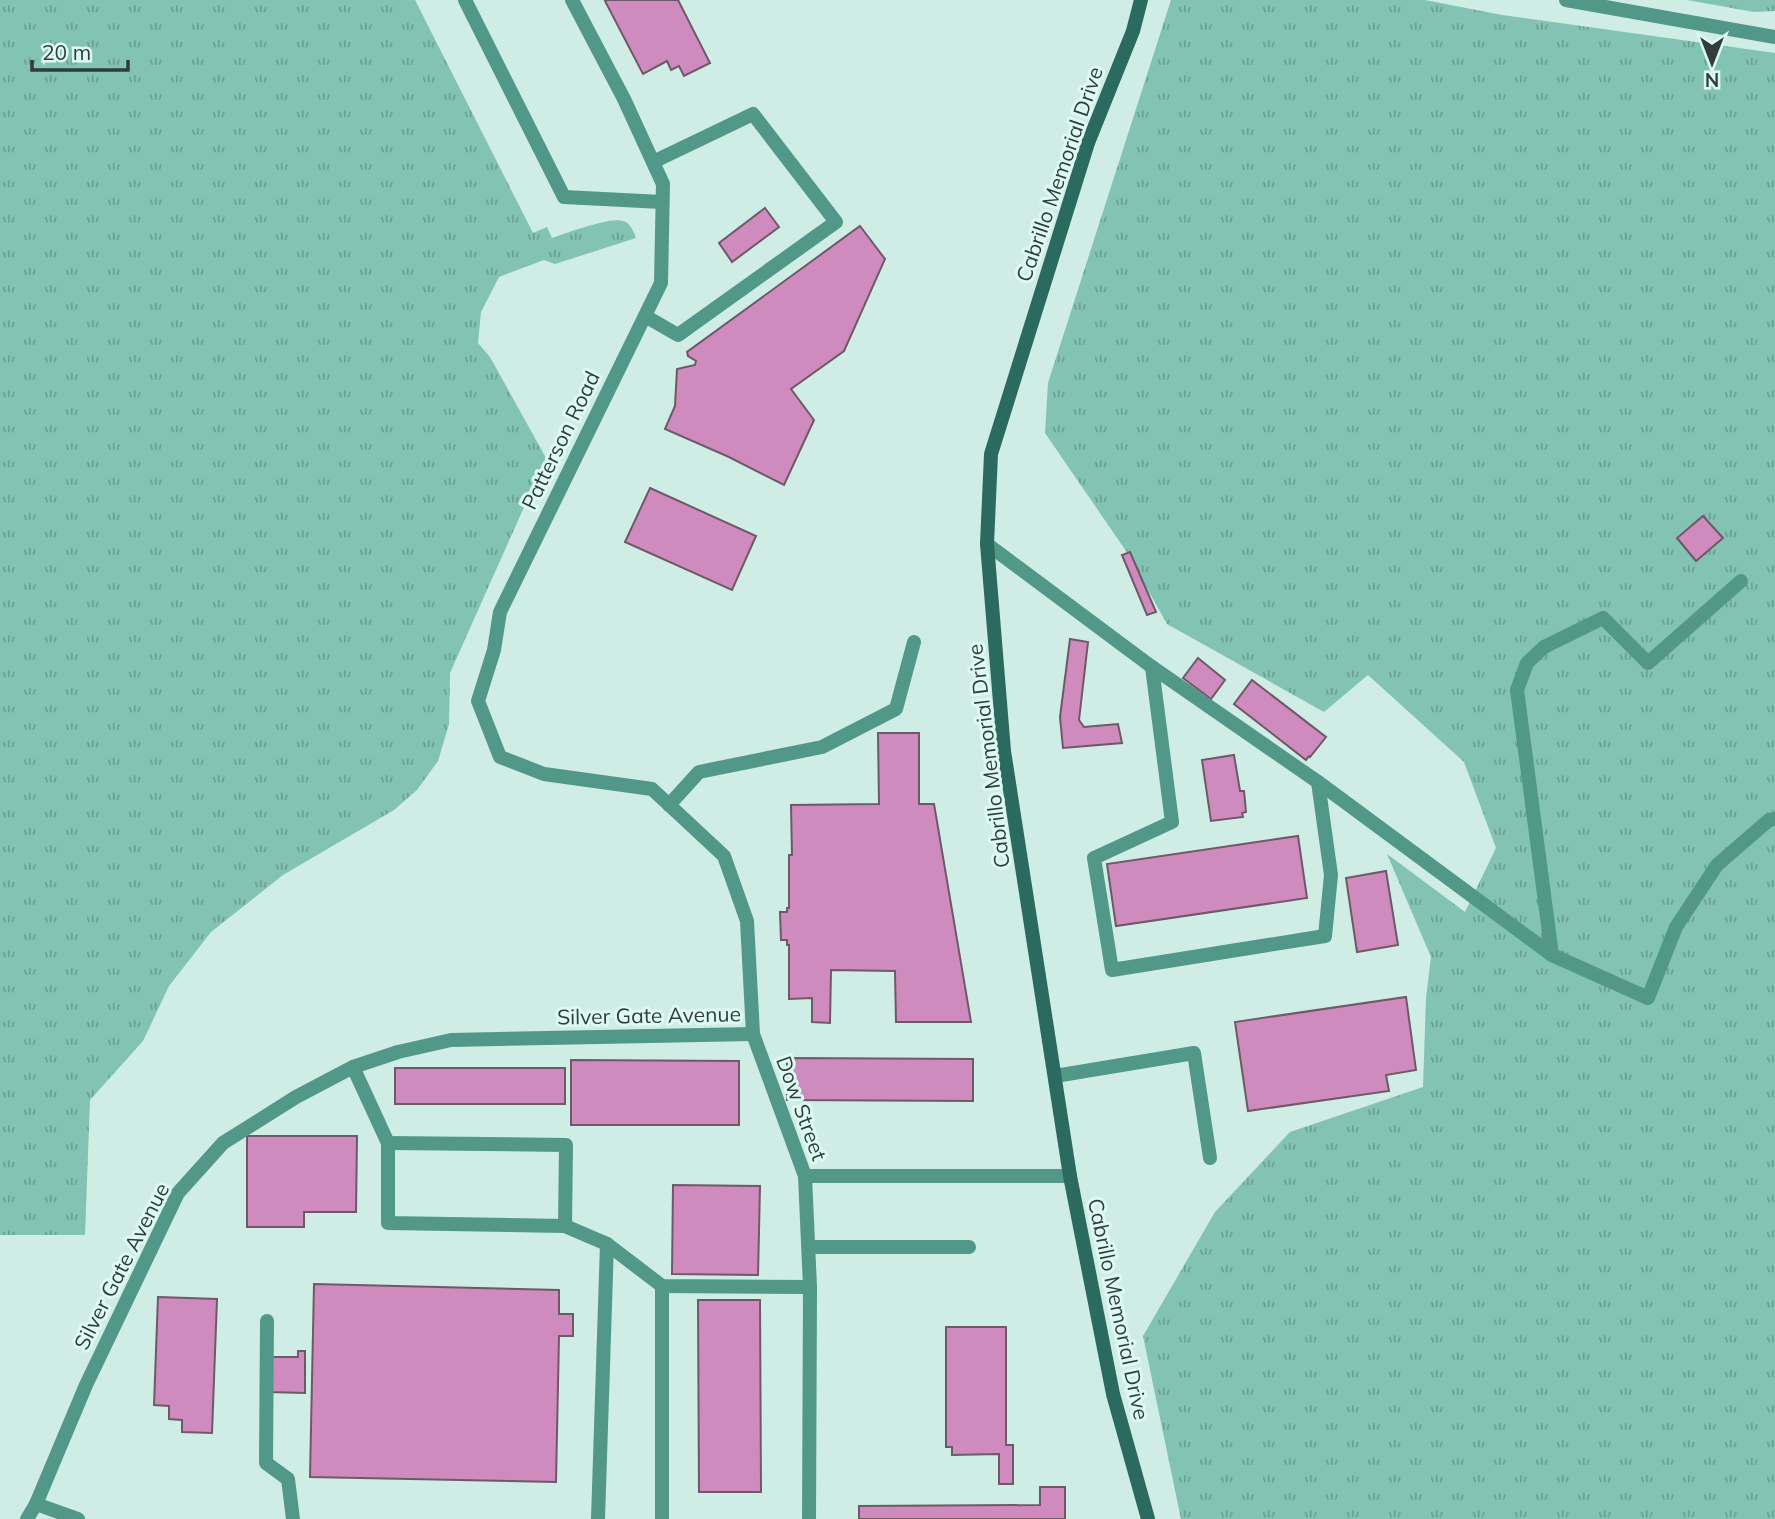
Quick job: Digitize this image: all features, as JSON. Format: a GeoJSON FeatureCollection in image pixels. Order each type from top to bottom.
{"type":"FeatureCollection","features":[{"type":"Feature","properties":{"kind":"main road","name":"Cabrillo Memorial Drive"},"geometry":{"type":"LineString","coordinates":[[1141,0],[1133,31],[1088,143],[991,454],[987,544],[1004,751],[1070,1177],[1113,1394],[1148,1519]]}},
{"type":"Feature","properties":{"kind":"street"},"geometry":{"type":"LineString","coordinates":[[465,0],[564,197],[662,202]]}},
{"type":"Feature","properties":{"kind":"street","name":"Patterson Road"},"geometry":{"type":"LineString","coordinates":[[572,0],[624,99],[663,184],[661,283],[500,612],[494,650],[478,701],[500,757],[544,774],[652,789]]}},
{"type":"Feature","properties":{"kind":"street"},"geometry":{"type":"LineString","coordinates":[[1566,0],[1775,37]]}},
{"type":"Feature","properties":{"kind":"street"},"geometry":{"type":"LineString","coordinates":[[645,316],[678,335],[836,222],[752,114],[653,162]]}},
{"type":"Feature","properties":{"kind":"street"},"geometry":{"type":"LineString","coordinates":[[987,544],[1152,667],[1318,782],[1552,955],[1648,998],[1676,927],[1717,865],[1769,820],[1775,818]]}},
{"type":"Feature","properties":{"kind":"street"},"geometry":{"type":"LineString","coordinates":[[1552,955],[1517,690],[1527,663],[1544,647],[1603,618],[1648,663],[1741,581]]}},
{"type":"Feature","properties":{"kind":"street"},"geometry":{"type":"LineString","coordinates":[[669,805],[699,772],[822,747],[896,709],[914,642]]}},
{"type":"Feature","properties":{"kind":"street"},"geometry":{"type":"LineString","coordinates":[[1152,667],[1172,822],[1094,858],[1112,970],[1325,936],[1331,874],[1318,782]]}},
{"type":"Feature","properties":{"kind":"street","name":"Dow Street"},"geometry":{"type":"LineString","coordinates":[[652,789],[724,856],[747,921],[753,1034],[805,1177],[810,1287],[809,1519]]}},
{"type":"Feature","properties":{"kind":"street","name":"Silver Gate Avenue"},"geometry":{"type":"LineString","coordinates":[[27,1519],[36,1504],[86,1385],[178,1193],[223,1143],[296,1097],[353,1067],[398,1052],[451,1040],[753,1034]]}},
{"type":"Feature","properties":{"kind":"street"},"geometry":{"type":"LineString","coordinates":[[1055,1076],[1194,1053],[1210,1158]]}},
{"type":"Feature","properties":{"kind":"street"},"geometry":{"type":"LineString","coordinates":[[353,1067],[388,1143],[388,1223],[565,1226],[607,1244],[662,1286],[810,1287]]}},
{"type":"Feature","properties":{"kind":"street"},"geometry":{"type":"LineString","coordinates":[[388,1143],[566,1145],[565,1226]]}},
{"type":"Feature","properties":{"kind":"street"},"geometry":{"type":"LineString","coordinates":[[805,1177],[1070,1177]]}},
{"type":"Feature","properties":{"kind":"street"},"geometry":{"type":"LineString","coordinates":[[598,1519],[607,1244]]}},
{"type":"Feature","properties":{"kind":"street"},"geometry":{"type":"LineString","coordinates":[[809,1247],[969,1247]]}},
{"type":"Feature","properties":{"kind":"street"},"geometry":{"type":"LineString","coordinates":[[662,1286],[662,1519]]}},
{"type":"Feature","properties":{"kind":"street"},"geometry":{"type":"LineString","coordinates":[[267,1321],[267,1463],[288,1479],[293,1519]]}},
{"type":"Feature","properties":{"kind":"street"},"geometry":{"type":"LineString","coordinates":[[36,1504],[78,1519]]}},
{"type":"Feature","properties":{"kind":"green space"},"geometry":{"type":"Polygon","coordinates":[[[0,0],[415,0],[533,233],[547,227],[552,238],[617,220],[628,224],[636,238],[555,264],[544,260],[499,277],[481,312],[478,343],[490,357],[546,458],[450,673],[449,724],[438,761],[417,790],[394,810],[283,875],[211,932],[169,986],[143,1041],[90,1100],[85,1235],[0,1235],[0,0]]]}},
{"type":"Feature","properties":{"kind":"green space"},"geometry":{"type":"Polygon","coordinates":[[[1171,0],[1425,0],[1502,15],[1775,53],[1775,1519],[1181,1519],[1143,1336],[1215,1212],[1290,1132],[1423,1087],[1426,998],[1431,957],[1387,854],[1465,912],[1496,848],[1464,762],[1368,675],[1324,712],[1167,624],[1126,551],[1045,433],[1048,383],[1171,0]]]}},
{"type":"Feature","properties":{"kind":"green space"},"geometry":{"type":"Polygon","coordinates":[[[1687,0],[1775,0],[1775,11],[1754,12],[1687,0]]]}},
{"type":"Feature","properties":{"kind":"building"},"geometry":{"type":"Polygon","coordinates":[[[678,0],[710,63],[684,76],[679,66],[671,70],[667,61],[643,74],[605,1],[678,0]]]}},
{"type":"Feature","properties":{"kind":"building"},"geometry":{"type":"Polygon","coordinates":[[[765,208],[779,227],[732,262],[719,243],[765,208]]]}},
{"type":"Feature","properties":{"kind":"building"},"geometry":{"type":"Polygon","coordinates":[[[860,226],[885,259],[844,351],[791,389],[814,420],[784,485],[665,429],[675,406],[677,369],[695,365],[696,361],[688,356],[687,352],[860,226]]]}},
{"type":"Feature","properties":{"kind":"building"},"geometry":{"type":"Polygon","coordinates":[[[650,488],[756,536],[732,590],[625,542],[650,488]]]}},
{"type":"Feature","properties":{"kind":"building"},"geometry":{"type":"Polygon","coordinates":[[[1703,516],[1723,538],[1696,561],[1677,538],[1703,516]]]}},
{"type":"Feature","properties":{"kind":"building"},"geometry":{"type":"Polygon","coordinates":[[[1130,552],[1156,612],[1147,615],[1122,555],[1130,552]]]}},
{"type":"Feature","properties":{"kind":"building"},"geometry":{"type":"Polygon","coordinates":[[[1070,639],[1088,642],[1079,720],[1084,727],[1118,724],[1122,743],[1063,748],[1060,717],[1070,639]]]}},
{"type":"Feature","properties":{"kind":"building"},"geometry":{"type":"Polygon","coordinates":[[[1198,658],[1225,680],[1211,699],[1183,678],[1198,658]]]}},
{"type":"Feature","properties":{"kind":"building"},"geometry":{"type":"Polygon","coordinates":[[[1252,680],[1326,737],[1306,760],[1234,704],[1252,680]]]}},
{"type":"Feature","properties":{"kind":"building"},"geometry":{"type":"Polygon","coordinates":[[[878,733],[919,733],[919,804],[934,804],[971,1022],[896,1022],[895,971],[831,970],[830,1023],[812,1022],[812,998],[789,999],[789,945],[787,940],[781,940],[780,912],[787,912],[789,908],[791,805],[879,804],[878,733]]]}},
{"type":"Feature","properties":{"kind":"building"},"geometry":{"type":"Polygon","coordinates":[[[1234,755],[1240,791],[1244,791],[1246,812],[1242,813],[1243,817],[1211,821],[1202,760],[1234,755]]]}},
{"type":"Feature","properties":{"kind":"building"},"geometry":{"type":"Polygon","coordinates":[[[1298,836],[1307,898],[1116,926],[1107,864],[1298,836]]]}},
{"type":"Feature","properties":{"kind":"building"},"geometry":{"type":"Polygon","coordinates":[[[1386,871],[1398,945],[1357,952],[1346,878],[1386,871]]]}},
{"type":"Feature","properties":{"kind":"building"},"geometry":{"type":"Polygon","coordinates":[[[1406,997],[1416,1070],[1386,1075],[1389,1091],[1248,1111],[1235,1022],[1406,997]]]}},
{"type":"Feature","properties":{"kind":"building"},"geometry":{"type":"Polygon","coordinates":[[[787,1058],[973,1059],[973,1101],[787,1100],[787,1058]]]}},
{"type":"Feature","properties":{"kind":"building"},"geometry":{"type":"Polygon","coordinates":[[[571,1060],[739,1061],[739,1125],[571,1125],[571,1060]]]}},
{"type":"Feature","properties":{"kind":"building"},"geometry":{"type":"Polygon","coordinates":[[[395,1068],[565,1068],[565,1104],[395,1104],[395,1068]]]}},
{"type":"Feature","properties":{"kind":"building"},"geometry":{"type":"Polygon","coordinates":[[[247,1136],[357,1136],[356,1212],[304,1212],[304,1227],[247,1227],[247,1136]]]}},
{"type":"Feature","properties":{"kind":"building"},"geometry":{"type":"Polygon","coordinates":[[[673,1185],[760,1186],[758,1275],[672,1274],[673,1185]]]}},
{"type":"Feature","properties":{"kind":"building"},"geometry":{"type":"Polygon","coordinates":[[[314,1284],[559,1290],[559,1314],[573,1314],[573,1336],[559,1336],[556,1482],[310,1477],[314,1284]]]}},
{"type":"Feature","properties":{"kind":"building"},"geometry":{"type":"Polygon","coordinates":[[[158,1297],[217,1299],[212,1433],[182,1432],[182,1420],[169,1419],[169,1406],[154,1405],[158,1297]]]}},
{"type":"Feature","properties":{"kind":"building"},"geometry":{"type":"Polygon","coordinates":[[[698,1300],[760,1300],[761,1492],[699,1492],[698,1300]]]}},
{"type":"Feature","properties":{"kind":"building"},"geometry":{"type":"Polygon","coordinates":[[[946,1327],[1006,1327],[1006,1445],[1013,1445],[1013,1484],[999,1484],[999,1454],[952,1455],[952,1447],[946,1447],[946,1327]]]}},
{"type":"Feature","properties":{"kind":"building"},"geometry":{"type":"Polygon","coordinates":[[[298,1351],[305,1351],[305,1393],[268,1392],[269,1357],[298,1357],[298,1351]]]}},
{"type":"Feature","properties":{"kind":"building"},"geometry":{"type":"Polygon","coordinates":[[[1040,1487],[1065,1487],[1065,1519],[859,1519],[859,1506],[1040,1505],[1040,1487]]]}}]}
